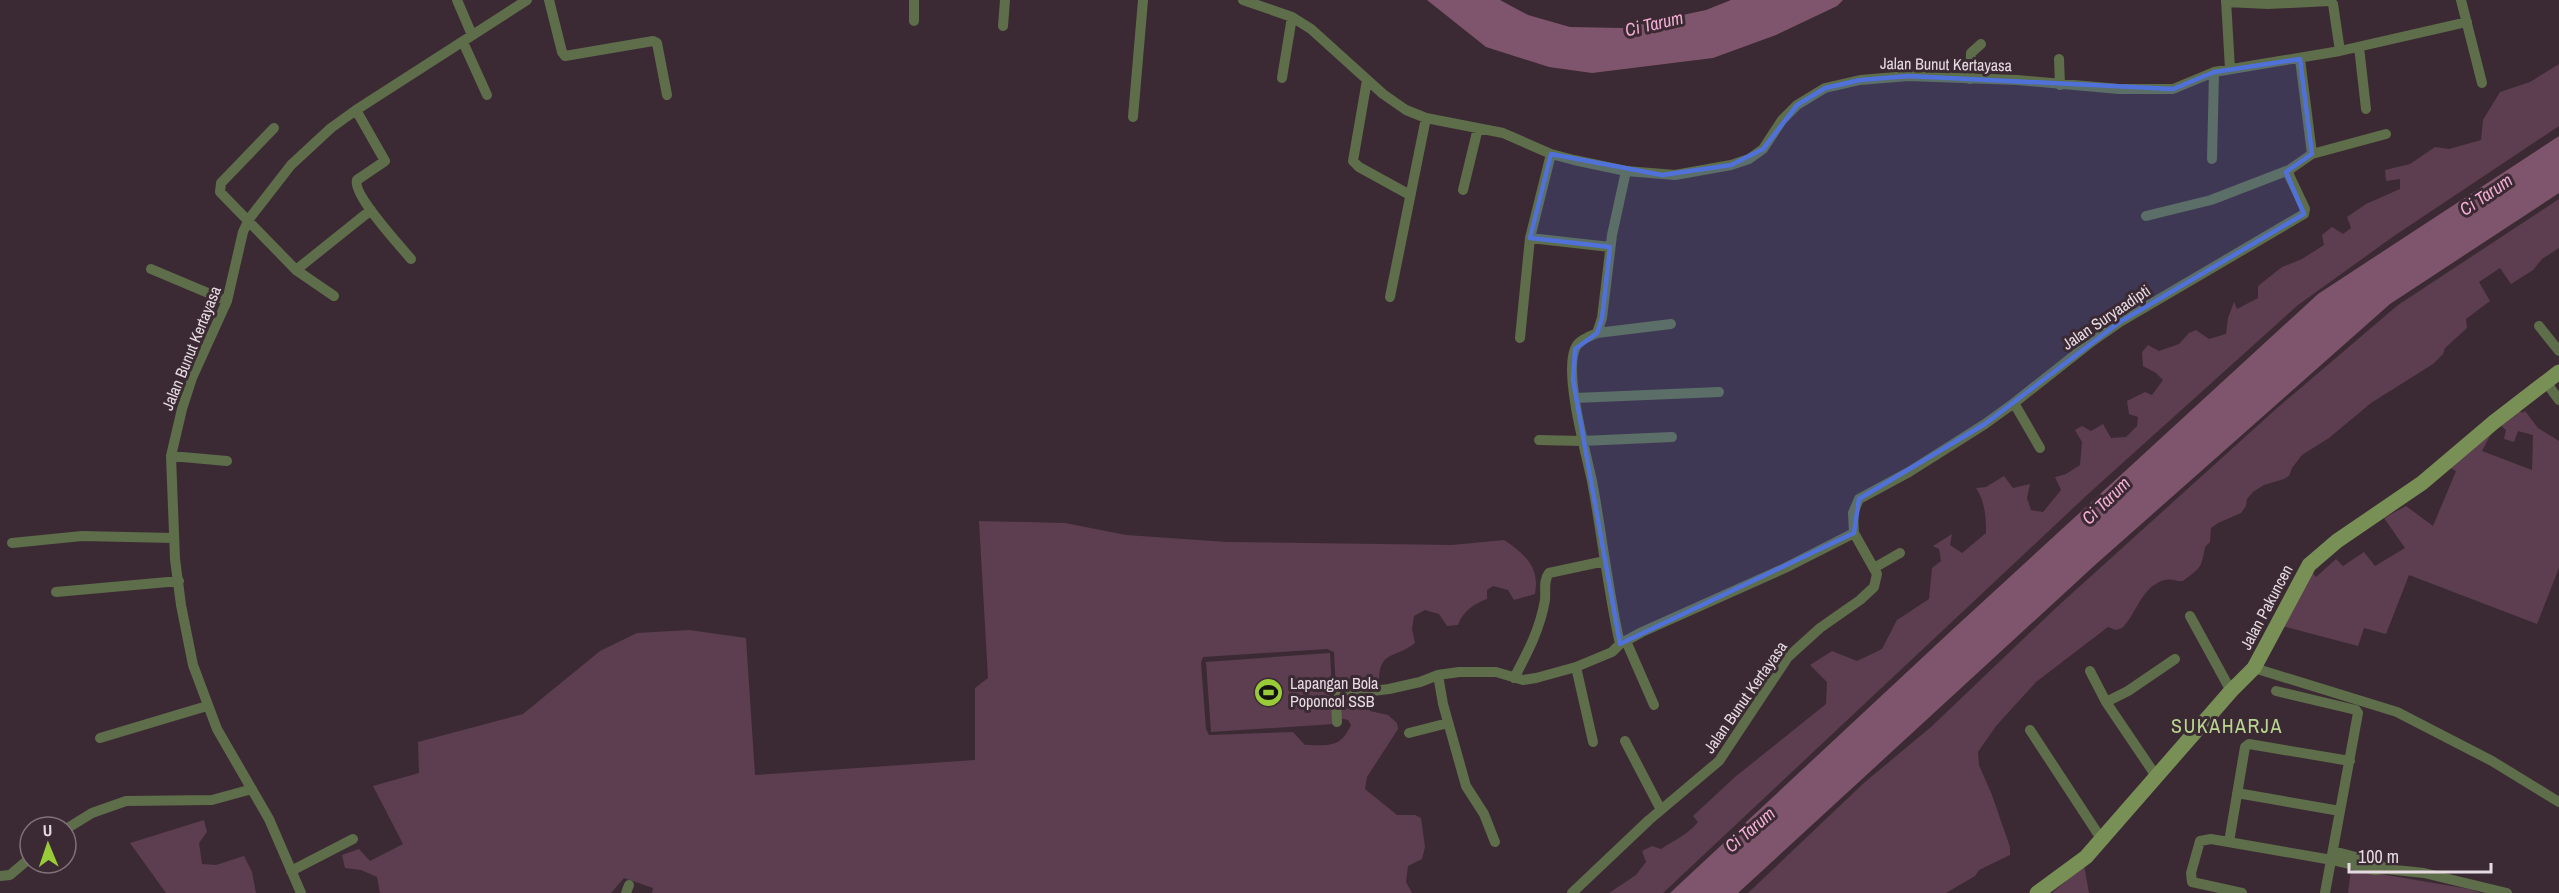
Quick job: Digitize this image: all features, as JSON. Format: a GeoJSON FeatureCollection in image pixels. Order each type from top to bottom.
{"type":"FeatureCollection","features":[{"type":"Feature","properties":{"kind":"street"},"geometry":{"type":"LineString","coordinates":[[457,0],[472,35]]}},
{"type":"Feature","properties":{"kind":"street","name":"Jalan Bunut Kertayasa"},"geometry":{"type":"LineString","coordinates":[[301,893],[278,837],[223,741],[207,706],[193,665],[181,605],[173,538],[171,456],[182,409],[192,378],[227,302],[243,232],[249,219],[291,165],[331,128],[356,110],[527,0]]}},
{"type":"Feature","properties":{"kind":"street"},"geometry":{"type":"LineString","coordinates":[[549,0],[565,56],[657,42],[667,95]]}},
{"type":"Feature","properties":{"kind":"street"},"geometry":{"type":"LineString","coordinates":[[914,0],[914,21]]}},
{"type":"Feature","properties":{"kind":"street"},"geometry":{"type":"LineString","coordinates":[[1003,26],[1005,0]]}},
{"type":"Feature","properties":{"kind":"street"},"geometry":{"type":"LineString","coordinates":[[1133,117],[1143,0]]}},
{"type":"Feature","properties":{"kind":"street","name":"Jalan Bunut Kertayasa"},"geometry":{"type":"LineString","coordinates":[[1243,0],[1292,17],[1311,29],[1338,51],[1367,80],[1406,110],[1426,118],[1503,133],[1551,154],[1626,171],[1675,175],[1731,165],[1749,159],[1763,149],[1782,120],[1797,105],[1825,88],[1886,76],[2017,80],[2119,89],[2173,89],[2214,72],[2300,59],[2467,22]]}},
{"type":"Feature","properties":{"kind":"street"},"geometry":{"type":"LineString","coordinates":[[2461,0],[2482,83]]}},
{"type":"Feature","properties":{"kind":"street"},"geometry":{"type":"LineString","coordinates":[[2230,69],[2226,1],[2268,4],[2330,1],[2333,4],[2340,51]]}},
{"type":"Feature","properties":{"kind":"street"},"geometry":{"type":"LineString","coordinates":[[1282,78],[1292,17]]}},
{"type":"Feature","properties":{"kind":"street"},"geometry":{"type":"LineString","coordinates":[[462,42],[487,95]]}},
{"type":"Feature","properties":{"kind":"street"},"geometry":{"type":"LineString","coordinates":[[1970,79],[1971,53],[1981,44]]}},
{"type":"Feature","properties":{"kind":"street"},"geometry":{"type":"LineString","coordinates":[[2360,47],[2366,109]]}},
{"type":"Feature","properties":{"kind":"street"},"geometry":{"type":"LineString","coordinates":[[2059,59],[2060,85]]}},
{"type":"Feature","properties":{"kind":"street"},"geometry":{"type":"LineString","coordinates":[[2300,59],[2312,154]]}},
{"type":"Feature","properties":{"kind":"street"},"geometry":{"type":"LineString","coordinates":[[2212,159],[2214,72]]}},
{"type":"Feature","properties":{"kind":"street"},"geometry":{"type":"LineString","coordinates":[[1367,80],[1353,161],[1359,167],[1410,195]]}},
{"type":"Feature","properties":{"kind":"street"},"geometry":{"type":"LineString","coordinates":[[356,110],[385,158],[383,164],[357,180],[355,184],[371,210],[411,259]]}},
{"type":"Feature","properties":{"kind":"street"},"geometry":{"type":"LineString","coordinates":[[1390,297],[1426,118]]}},
{"type":"Feature","properties":{"kind":"street"},"geometry":{"type":"LineString","coordinates":[[274,128],[221,183],[219,189],[223,196],[249,219],[296,270],[334,296]]}},
{"type":"Feature","properties":{"kind":"street"},"geometry":{"type":"LineString","coordinates":[[1463,190],[1478,128]]}},
{"type":"Feature","properties":{"kind":"street"},"geometry":{"type":"LineString","coordinates":[[2146,216],[2211,200],[2289,170],[2312,154],[2386,134]]}},
{"type":"Feature","properties":{"kind":"street"},"geometry":{"type":"LineString","coordinates":[[1520,339],[1530,238],[1551,154]]}},
{"type":"Feature","properties":{"kind":"street","name":"Jalan Suryaadipti"},"geometry":{"type":"LineString","coordinates":[[1854,533],[1853,513],[1859,499],[1947,449],[2014,403],[2120,322],[2304,214],[2306,209],[2291,181],[2289,170]]}},
{"type":"Feature","properties":{"kind":"street"},"geometry":{"type":"LineString","coordinates":[[1597,333],[1602,318],[1610,247],[1626,171]]}},
{"type":"Feature","properties":{"kind":"street"},"geometry":{"type":"LineString","coordinates":[[296,270],[371,210]]}},
{"type":"Feature","properties":{"kind":"street"},"geometry":{"type":"LineString","coordinates":[[1530,238],[1610,247]]}},
{"type":"Feature","properties":{"kind":"street"},"geometry":{"type":"LineString","coordinates":[[151,269],[227,302]]}},
{"type":"Feature","properties":{"kind":"street"},"geometry":{"type":"LineString","coordinates":[[1654,705],[1623,643],[1610,600],[1592,480],[1582,441],[1575,398],[1573,358],[1580,342],[1597,333],[1671,324]]}},
{"type":"Feature","properties":{"kind":"street"},"geometry":{"type":"LineString","coordinates":[[2539,326],[2559,351]]}},
{"type":"Feature","properties":{"kind":"street","name":"Jalan Pakuncen"},"geometry":{"type":"LineString","coordinates":[[2037,893],[2070,871],[2102,840],[2231,691],[2254,668],[2309,565],[2337,541],[2422,483],[2463,447],[2559,372]]}},
{"type":"Feature","properties":{"kind":"street"},"geometry":{"type":"LineString","coordinates":[[2546,382],[2559,400]]}},
{"type":"Feature","properties":{"kind":"street"},"geometry":{"type":"LineString","coordinates":[[1575,398],[1719,392]]}},
{"type":"Feature","properties":{"kind":"street"},"geometry":{"type":"LineString","coordinates":[[2014,403],[2040,448]]}},
{"type":"Feature","properties":{"kind":"street"},"geometry":{"type":"LineString","coordinates":[[1539,440],[1582,441],[1672,437]]}},
{"type":"Feature","properties":{"kind":"street"},"geometry":{"type":"LineString","coordinates":[[171,456],[227,461]]}},
{"type":"Feature","properties":{"kind":"street"},"geometry":{"type":"LineString","coordinates":[[1337,722],[1336,701],[1340,695],[1389,689],[1438,675],[1482,671],[1496,672],[1523,680],[1576,667],[1612,652],[1623,643],[1671,618],[1825,549],[1854,533],[1874,568],[1900,553]]}},
{"type":"Feature","properties":{"kind":"street"},"geometry":{"type":"LineString","coordinates":[[12,543],[82,536],[173,538]]}},
{"type":"Feature","properties":{"kind":"street"},"geometry":{"type":"LineString","coordinates":[[1514,678],[1539,626],[1545,600],[1545,582],[1549,573],[1605,561]]}},
{"type":"Feature","properties":{"kind":"street","name":"Jalan Bunut Kertayasa"},"geometry":{"type":"LineString","coordinates":[[1572,893],[1661,810],[1711,769],[1727,752],[1758,699],[1788,657],[1802,643],[1874,587],[1877,581],[1874,568]]}},
{"type":"Feature","properties":{"kind":"street"},"geometry":{"type":"LineString","coordinates":[[56,592],[179,581]]}},
{"type":"Feature","properties":{"kind":"street"},"geometry":{"type":"LineString","coordinates":[[2190,616],[2231,691]]}},
{"type":"Feature","properties":{"kind":"street"},"geometry":{"type":"LineString","coordinates":[[2106,702],[2128,691],[2175,659]]}},
{"type":"Feature","properties":{"kind":"street"},"geometry":{"type":"LineString","coordinates":[[1576,667],[1593,742]]}},
{"type":"Feature","properties":{"kind":"street"},"geometry":{"type":"LineString","coordinates":[[2254,668],[2397,712],[2492,761],[2559,802]]}},
{"type":"Feature","properties":{"kind":"street"},"geometry":{"type":"LineString","coordinates":[[2090,671],[2106,702],[2156,776]]}},
{"type":"Feature","properties":{"kind":"street"},"geometry":{"type":"LineString","coordinates":[[1438,675],[1448,723],[1466,786],[1484,814],[1496,842]]}},
{"type":"Feature","properties":{"kind":"street"},"geometry":{"type":"LineString","coordinates":[[2276,691],[2356,710],[2358,717],[2325,893]]}},
{"type":"Feature","properties":{"kind":"street"},"geometry":{"type":"LineString","coordinates":[[100,738],[207,706]]}},
{"type":"Feature","properties":{"kind":"street"},"geometry":{"type":"LineString","coordinates":[[1409,733],[1448,723]]}},
{"type":"Feature","properties":{"kind":"street"},"geometry":{"type":"LineString","coordinates":[[2030,730],[2102,840]]}},
{"type":"Feature","properties":{"kind":"street"},"geometry":{"type":"LineString","coordinates":[[1625,741],[1661,810]]}},
{"type":"Feature","properties":{"kind":"street"},"geometry":{"type":"LineString","coordinates":[[2229,842],[2244,750],[2250,744],[2350,761]]}},
{"type":"Feature","properties":{"kind":"street"},"geometry":{"type":"LineString","coordinates":[[78,822],[92,813],[126,801],[212,800],[252,789]]}},
{"type":"Feature","properties":{"kind":"street"},"geometry":{"type":"LineString","coordinates":[[2237,793],[2340,811]]}},
{"type":"Feature","properties":{"kind":"street"},"geometry":{"type":"LineString","coordinates":[[291,871],[353,839]]}},
{"type":"Feature","properties":{"kind":"street"},"geometry":{"type":"LineString","coordinates":[[2242,893],[2196,883],[2190,878],[2200,841],[2211,839],[2333,856],[2374,870],[2424,873],[2507,893]]}},
{"type":"Feature","properties":{"kind":"street"},"geometry":{"type":"LineString","coordinates":[[0,876],[10,875],[18,868]]}},
{"type":"Feature","properties":{"kind":"highlighted area"},"geometry":{"type":"Polygon","coordinates":[[[2300,59],[2312,147],[2312,154],[2286,172],[2304,214],[2120,322],[1985,424],[1859,499],[1854,533],[1620,644],[1573,380],[1575,349],[1597,333],[1602,318],[1610,247],[1530,238],[1551,154],[1662,175],[1731,165],[1763,149],[1797,105],[1825,88],[1860,80],[1908,76],[2173,89],[2214,72],[2300,59]]]}},
{"type":"Feature","properties":{"kind":"shaded area"},"geometry":{"type":"Polygon","coordinates":[[[2559,64],[2559,126],[2394,236],[2298,305],[2087,495],[1663,893],[1609,893],[1636,875],[1646,862],[1642,851],[1652,846],[1661,849],[1689,831],[1698,822],[1693,816],[1735,777],[1826,704],[1827,682],[1810,665],[1832,651],[1857,661],[1882,649],[1897,620],[1929,599],[1932,568],[1941,561],[1939,549],[1933,546],[1952,534],[1950,545],[1962,553],[1986,533],[1984,509],[1976,488],[1986,487],[2004,476],[2013,488],[2030,484],[2027,498],[2031,510],[2043,512],[2061,490],[2055,477],[2066,474],[2080,465],[2082,442],[2075,430],[2082,426],[2091,431],[2103,424],[2111,438],[2126,437],[2137,426],[2138,417],[2129,414],[2127,401],[2145,392],[2152,395],[2163,380],[2143,366],[2142,352],[2148,345],[2159,351],[2179,344],[2189,333],[2196,330],[2209,339],[2226,334],[2228,318],[2234,302],[2237,309],[2258,298],[2258,286],[2282,267],[2302,259],[2324,245],[2322,235],[2332,227],[2343,234],[2351,228],[2347,217],[2366,204],[2400,189],[2400,179],[2386,181],[2385,170],[2410,164],[2435,147],[2449,149],[2481,140],[2483,120],[2500,92],[2530,82],[2559,64]]]}},
{"type":"Feature","properties":{"kind":"shaded area"},"geometry":{"type":"Polygon","coordinates":[[[2559,199],[2559,248],[2542,259],[2533,270],[2511,284],[2500,268],[2479,282],[2490,301],[2466,319],[2467,328],[2445,348],[2443,354],[2433,364],[2371,403],[2329,438],[2302,455],[2289,476],[2264,485],[2253,492],[2241,513],[2211,528],[2210,542],[2205,547],[2201,564],[2197,570],[2183,581],[2167,580],[2150,588],[2122,628],[2116,630],[2108,627],[2036,682],[1996,726],[1978,752],[1979,765],[2010,847],[2010,855],[1979,870],[1975,876],[1946,893],[1748,893],[1865,782],[1931,727],[2058,606],[2276,409],[2398,305],[2559,199]]]}},
{"type":"Feature","properties":{"kind":"shaded area"},"geometry":{"type":"Polygon","coordinates":[[[2518,408],[2522,413],[2525,411],[2538,428],[2559,441],[2559,568],[2537,624],[2409,575],[2386,634],[2364,628],[2358,646],[2282,626],[2311,571],[2316,577],[2336,559],[2343,566],[2364,552],[2375,566],[2405,548],[2384,518],[2406,506],[2433,526],[2456,471],[2447,466],[2492,432],[2482,451],[2532,470],[2533,435],[2518,431],[2514,442],[2504,439],[2506,430],[2500,425],[2518,408]]]}},
{"type":"Feature","properties":{"kind":"shaded area"},"geometry":{"type":"Polygon","coordinates":[[[979,521],[1065,523],[1126,535],[1227,542],[1452,545],[1504,540],[1524,556],[1533,569],[1535,594],[1514,600],[1508,590],[1493,586],[1487,590],[1487,599],[1470,609],[1458,625],[1447,626],[1439,614],[1425,610],[1414,616],[1412,629],[1415,643],[1384,660],[1379,674],[1379,685],[1336,692],[1334,652],[1327,649],[1203,657],[1201,663],[1206,729],[1209,735],[1293,732],[1305,745],[1332,744],[1338,742],[1347,733],[1351,725],[1348,720],[1340,718],[1339,703],[1357,698],[1368,698],[1370,711],[1388,715],[1397,723],[1398,729],[1367,777],[1365,789],[1397,815],[1415,815],[1421,818],[1425,847],[1422,859],[1408,866],[1406,882],[1412,893],[652,893],[653,888],[624,878],[611,893],[380,893],[377,877],[361,870],[345,868],[342,855],[359,849],[370,861],[403,844],[373,786],[419,773],[418,742],[523,714],[600,651],[637,633],[689,630],[746,638],[755,775],[975,760],[975,688],[988,678],[979,521]]]}},
{"type":"Feature","properties":{"kind":"shaded area"},"geometry":{"type":"Polygon","coordinates":[[[1330,653],[1334,724],[1211,732],[1206,662],[1330,653]]]}},
{"type":"Feature","properties":{"kind":"shaded area"},"geometry":{"type":"Polygon","coordinates":[[[204,820],[207,832],[199,843],[202,864],[216,865],[244,856],[252,872],[256,893],[166,893],[130,843],[204,820]]]}},
{"type":"Feature","properties":{"kind":"shaded area"},"geometry":{"type":"Polygon","coordinates":[[[2084,865],[2089,893],[2052,893],[2084,865]]]}},
{"type":"Feature","properties":{"kind":"shaded area"},"geometry":{"type":"Polygon","coordinates":[[[2351,869],[2469,889],[2481,893],[2348,893],[2351,869]]]}},
{"type":"Feature","properties":{"kind":"water","name":"Ci Tarum"},"geometry":{"type":"Polygon","coordinates":[[[1427,0],[1500,0],[1528,15],[1570,27],[1622,28],[1706,10],[1731,0],[1843,0],[1837,6],[1776,35],[1713,58],[1592,73],[1549,67],[1486,47],[1427,0]]]}},
{"type":"Feature","properties":{"kind":"water","name":"Ci Tarum"},"geometry":{"type":"Polygon","coordinates":[[[2559,136],[2559,193],[2390,304],[2095,565],[1738,893],[1670,893],[2318,294],[2559,136]]]}},
{"type":"Feature","properties":{"kind":"place","name":"Lapangan Bola Poponcol SSB"},"geometry":{"type":"Point","coordinates":[1269,692]}},
{"type":"Feature","properties":{"kind":"district","name":"SUKAHARJA"},"geometry":{"type":"Point","coordinates":[2227,726]}}]}
